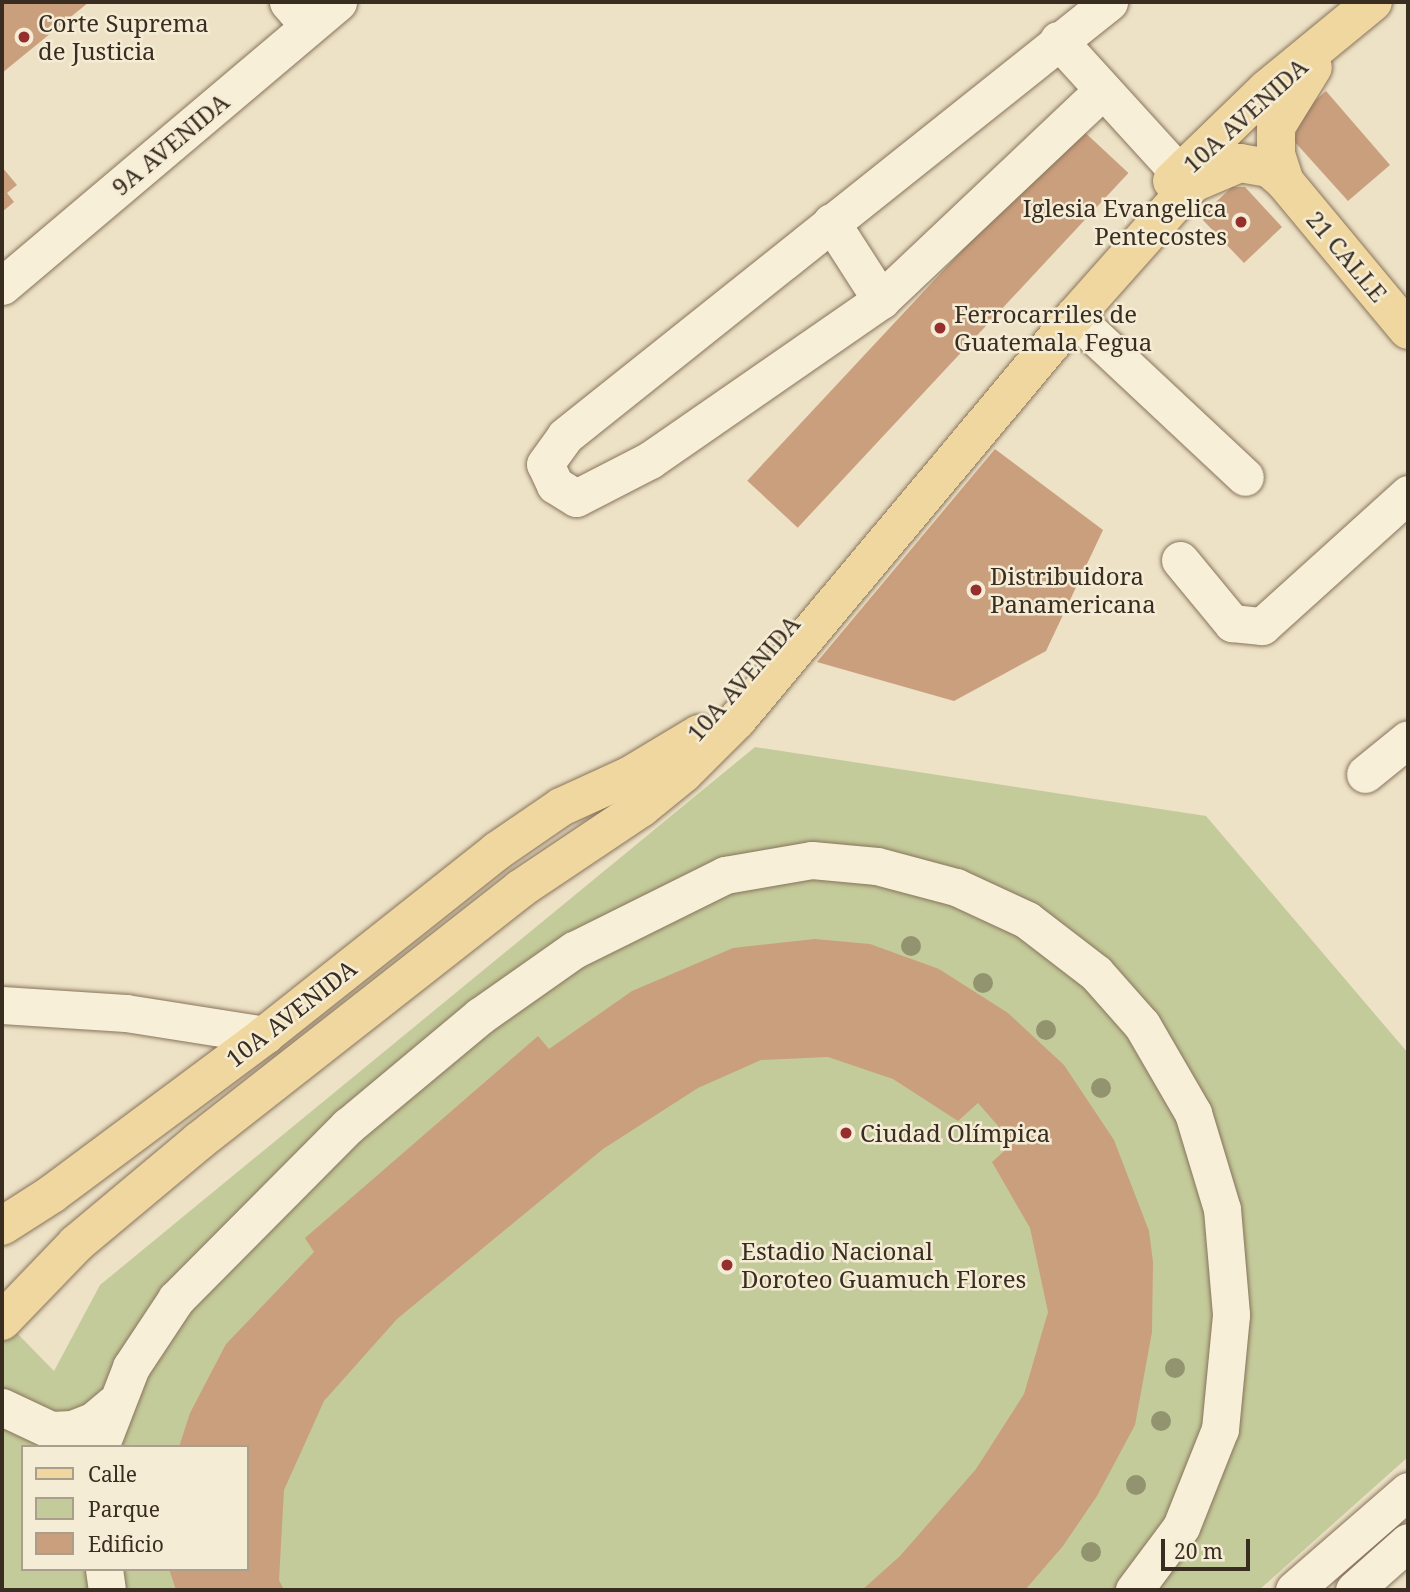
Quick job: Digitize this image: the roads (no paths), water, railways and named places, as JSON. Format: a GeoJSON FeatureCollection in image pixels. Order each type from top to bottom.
{"type":"FeatureCollection","features":[{"type":"Feature","properties":{"kind":"main road","name":"10A AVENIDA"},"geometry":{"type":"LineString","coordinates":[[2,1226],[51,1194],[265,1035],[497,851],[561,807],[629,776],[701,733],[1047,319],[1179,173],[1268,89],[1334,38],[1373,2]]}},
{"type":"Feature","properties":{"kind":"main road"},"geometry":{"type":"LineString","coordinates":[[1285,182],[1276,153],[1276,128],[1334,38]]}},
{"type":"Feature","properties":{"kind":"main road","name":"10A AVENIDA"},"geometry":{"type":"LineString","coordinates":[[2,1321],[76,1244],[199,1140],[520,889],[641,808],[684,773],[769,682],[1074,317],[1186,190],[1204,176],[1233,164],[1256,163],[1285,182]]}},
{"type":"Feature","properties":{"kind":"main road","name":"21 CALLE"},"geometry":{"type":"LineString","coordinates":[[1285,182],[1408,330]]}},
{"type":"Feature","properties":{"kind":"street","name":"9A AVENIDA"},"geometry":{"type":"LineString","coordinates":[[2,286],[299,14],[338,2]]}},
{"type":"Feature","properties":{"kind":"street"},"geometry":{"type":"LineString","coordinates":[[1102,90],[881,300],[650,460],[576,498],[555,485],[545,464],[565,436],[1058,40],[1109,2]]}},
{"type":"Feature","properties":{"kind":"street"},"geometry":{"type":"LineString","coordinates":[[1058,40],[1179,173]]}},
{"type":"Feature","properties":{"kind":"street"},"geometry":{"type":"LineString","coordinates":[[831,222],[881,300]]}},
{"type":"Feature","properties":{"kind":"street"},"geometry":{"type":"LineString","coordinates":[[1074,317],[1245,477]]}},
{"type":"Feature","properties":{"kind":"street"},"geometry":{"type":"LineString","coordinates":[[1180,560],[1232,622],[1262,626],[1408,494]]}},
{"type":"Feature","properties":{"kind":"street"},"geometry":{"type":"LineString","coordinates":[[1365,775],[1408,739]]}},
{"type":"Feature","properties":{"kind":"street"},"geometry":{"type":"LineString","coordinates":[[92,1444],[162,1319],[243,1227],[414,1068],[532,980],[574,950],[652,908],[725,875],[812,860],[877,866],[956,887],[1027,920],[1096,974],[1142,1026],[1193,1113],[1224,1222],[1231,1315],[1220,1429],[1181,1527],[1134,1590]]}},
{"type":"Feature","properties":{"kind":"street"},"geometry":{"type":"LineString","coordinates":[[2,1005],[126,1013],[265,1035]]}},
{"type":"Feature","properties":{"kind":"street"},"geometry":{"type":"LineString","coordinates":[[2,1407],[51,1430],[72,1429],[93,1421],[113,1404]]}},
{"type":"Feature","properties":{"kind":"street"},"geometry":{"type":"LineString","coordinates":[[2,1424],[45,1445]]}},
{"type":"Feature","properties":{"kind":"street"},"geometry":{"type":"LineString","coordinates":[[1294,1590],[1408,1491]]}},
{"type":"Feature","properties":{"kind":"street"},"geometry":{"type":"LineString","coordinates":[[1354,1590],[1408,1542]]}},
{"type":"Feature","properties":{"kind":"street"},"geometry":{"type":"LineString","coordinates":[[104,1571],[107,1590]]}},
{"type":"Feature","properties":{"kind":"place","name":"Corte Suprema de Justicia"},"geometry":{"type":"Point","coordinates":[24,37]}},
{"type":"Feature","properties":{"kind":"place","name":"Iglesia Evangelica Pentecostes"},"geometry":{"type":"Point","coordinates":[1241,222]}},
{"type":"Feature","properties":{"kind":"place","name":"Ferrocarriles de Guatemala Fegua"},"geometry":{"type":"Point","coordinates":[940,328]}},
{"type":"Feature","properties":{"kind":"place","name":"Distribuidora Panamericana"},"geometry":{"type":"Point","coordinates":[976,590]}},
{"type":"Feature","properties":{"kind":"place","name":"Ciudad Olímpica"},"geometry":{"type":"Point","coordinates":[846,1133]}},
{"type":"Feature","properties":{"kind":"place","name":"Estadio Nacional Doroteo Guamuch Flores"},"geometry":{"type":"Point","coordinates":[727,1265]}}]}
